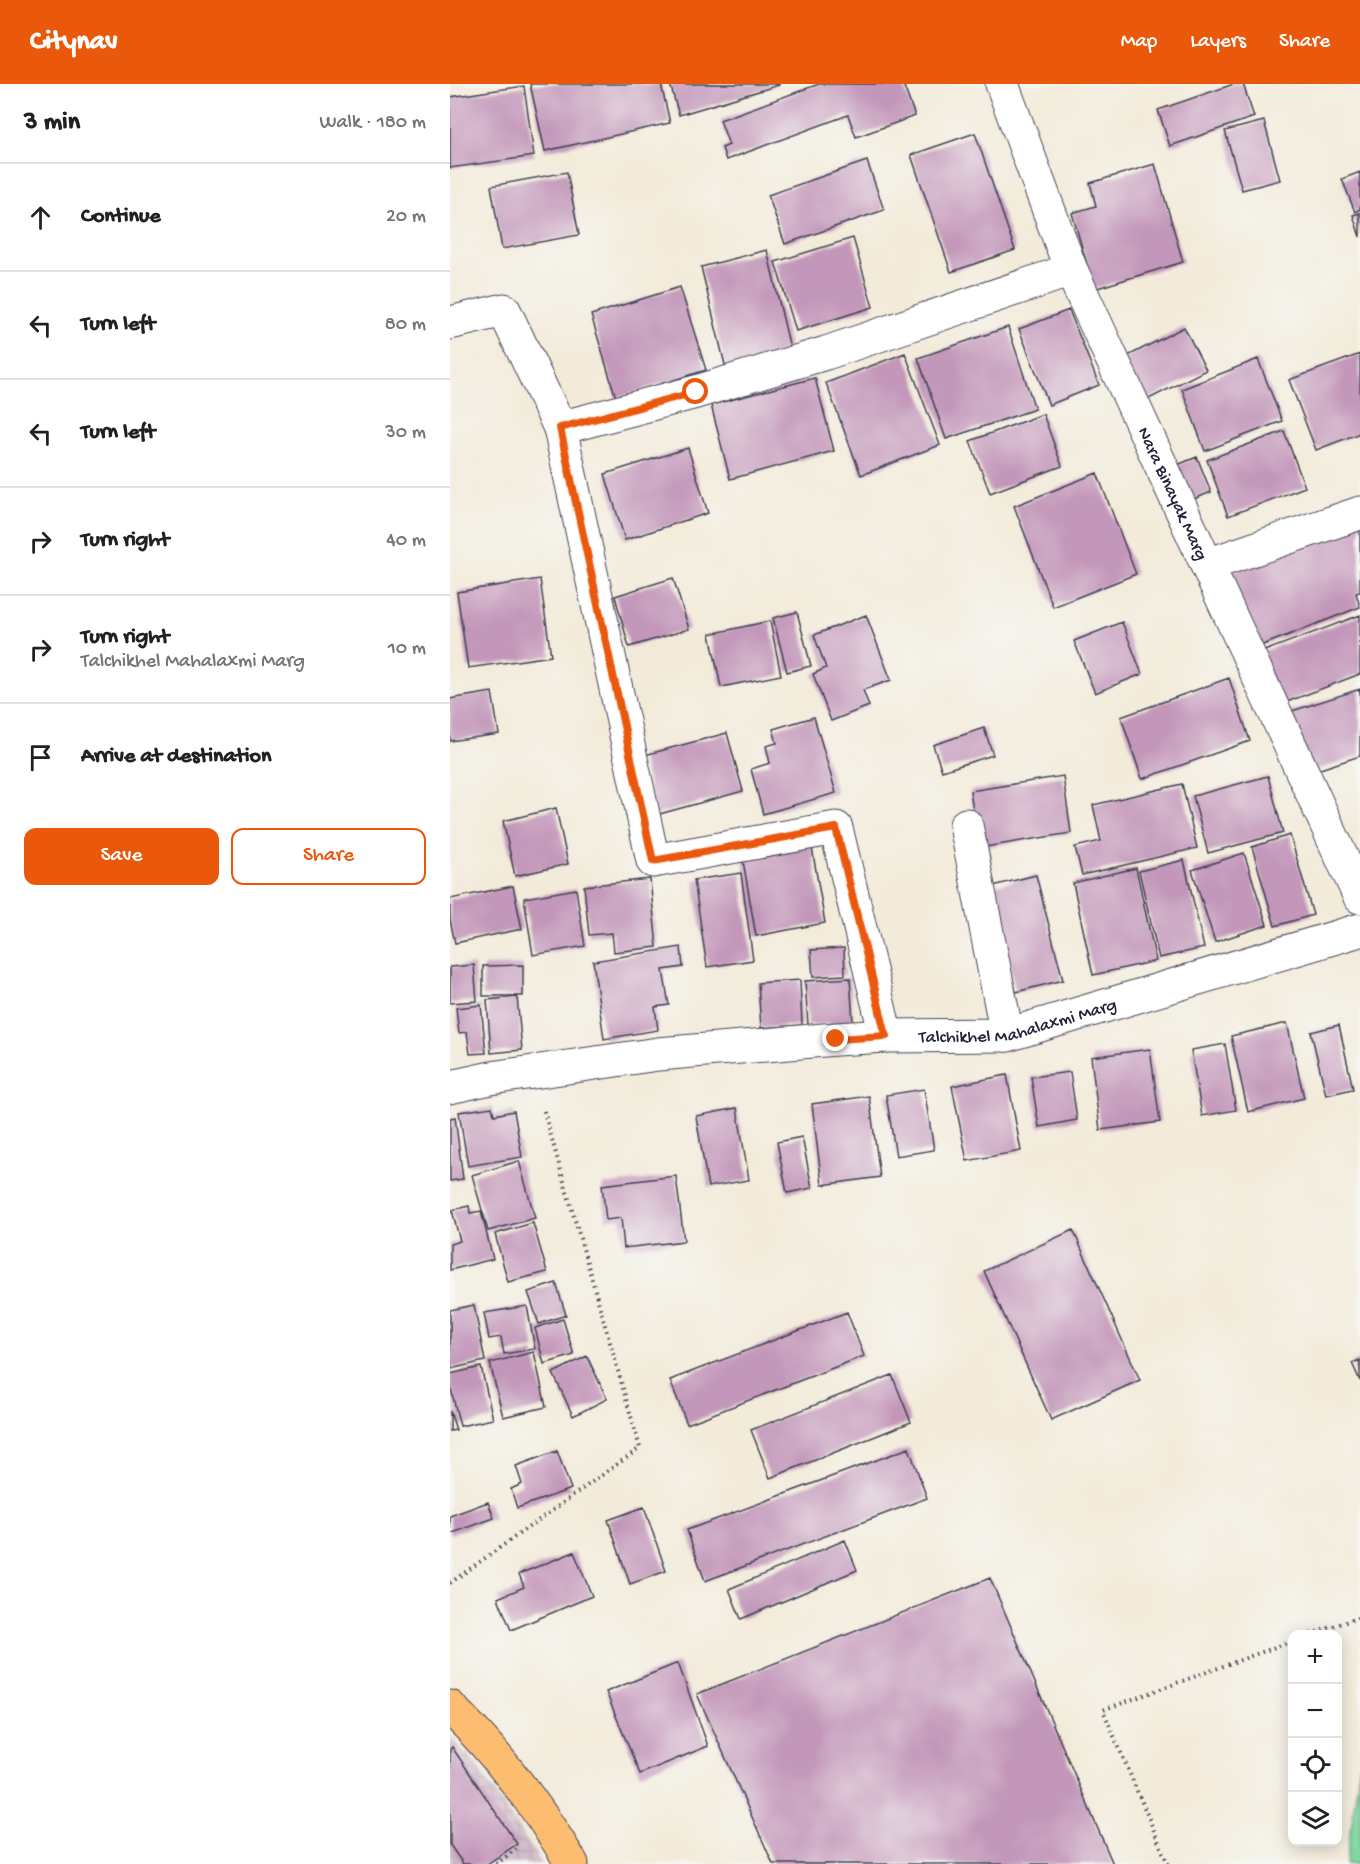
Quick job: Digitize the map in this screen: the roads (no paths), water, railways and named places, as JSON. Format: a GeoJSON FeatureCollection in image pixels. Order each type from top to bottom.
{"type":"FeatureCollection","features":[{"type":"Feature","properties":{"kind":"main road"},"geometry":{"type":"LineString","coordinates":[[450,1707],[510,1772],[549,1826],[572,1864]]}},
{"type":"Feature","properties":{"kind":"street","name":"Nara Binayak Marg"},"geometry":{"type":"LineString","coordinates":[[1002,84],[1071,270],[1360,897]]}},
{"type":"Feature","properties":{"kind":"street"},"geometry":{"type":"LineString","coordinates":[[560,428],[696,392],[826,353],[1071,270]]}},
{"type":"Feature","properties":{"kind":"street"},"geometry":{"type":"LineString","coordinates":[[450,323],[504,310],[560,428],[653,861],[836,828],[886,1036]]}},
{"type":"Feature","properties":{"kind":"street"},"geometry":{"type":"LineString","coordinates":[[1207,565],[1360,513]]}},
{"type":"Feature","properties":{"kind":"street"},"geometry":{"type":"LineString","coordinates":[[966,825],[1007,1035]]}},
{"type":"Feature","properties":{"kind":"street","name":"Talchikhel Mahalaxmi Marg"},"geometry":{"type":"LineString","coordinates":[[450,1087],[491,1078],[658,1054],[886,1036],[1007,1035],[1360,930]]}}]}
